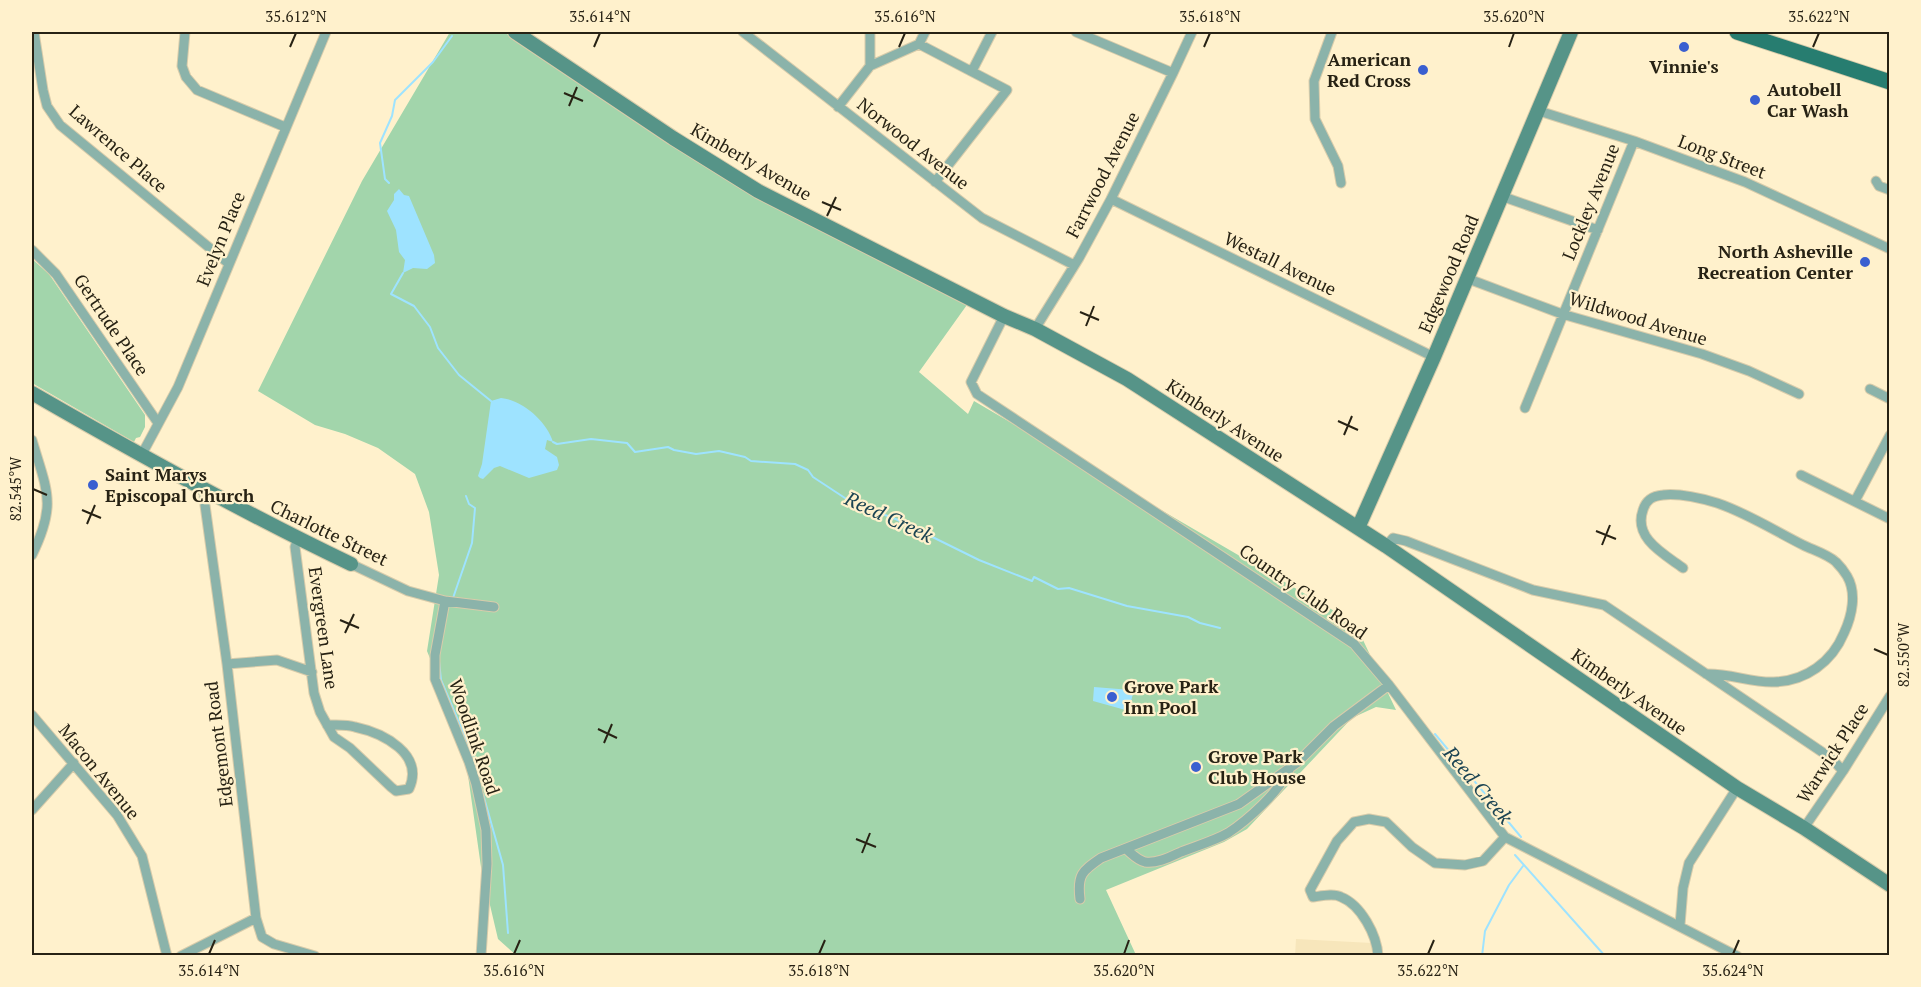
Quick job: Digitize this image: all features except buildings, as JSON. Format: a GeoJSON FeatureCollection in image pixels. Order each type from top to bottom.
{"type":"FeatureCollection","features":[{"type":"Feature","properties":{"kind":"main road"},"geometry":{"type":"LineString","coordinates":[[1737,32],[1890,82]]}},
{"type":"Feature","properties":{"kind":"street","name":"Lawrence Place"},"geometry":{"type":"LineString","coordinates":[[34,32],[47,106],[60,125],[228,263]]}},
{"type":"Feature","properties":{"kind":"street"},"geometry":{"type":"LineString","coordinates":[[185,32],[182,66],[186,77],[197,90],[285,127]]}},
{"type":"Feature","properties":{"kind":"street","name":"Evelyn Place"},"geometry":{"type":"LineString","coordinates":[[141,456],[178,387],[326,32]]}},
{"type":"Feature","properties":{"kind":"street","name":"Kimberly Avenue"},"geometry":{"type":"LineString","coordinates":[[515,32],[672,138],[758,191],[1004,316],[1035,329],[1127,379],[1386,546],[1737,788],[1804,828],[1890,885]]}},
{"type":"Feature","properties":{"kind":"street","name":"Norwood Avenue"},"geometry":{"type":"LineString","coordinates":[[743,32],[982,218],[1074,265]]}},
{"type":"Feature","properties":{"kind":"street"},"geometry":{"type":"LineString","coordinates":[[870,32],[870,66]]}},
{"type":"Feature","properties":{"kind":"street"},"geometry":{"type":"LineString","coordinates":[[838,107],[870,66],[919,44],[925,32]]}},
{"type":"Feature","properties":{"kind":"street"},"geometry":{"type":"LineString","coordinates":[[972,70],[992,32]]}},
{"type":"Feature","properties":{"kind":"street"},"geometry":{"type":"LineString","coordinates":[[1076,32],[1173,73]]}},
{"type":"Feature","properties":{"kind":"street","name":"Farrwood Avenue"},"geometry":{"type":"LineString","coordinates":[[1035,329],[1111,199],[1192,32]]}},
{"type":"Feature","properties":{"kind":"street"},"geometry":{"type":"LineString","coordinates":[[1332,32],[1314,81],[1315,118],[1338,166],[1341,183]]}},
{"type":"Feature","properties":{"kind":"street","name":"Edgewood Road"},"geometry":{"type":"LineString","coordinates":[[1358,528],[1434,357],[1570,32]]}},
{"type":"Feature","properties":{"kind":"street"},"geometry":{"type":"LineString","coordinates":[[919,44],[1007,90],[935,182]]}},
{"type":"Feature","properties":{"kind":"street","name":"Long Street"},"geometry":{"type":"LineString","coordinates":[[1536,110],[1634,141],[1745,182],[1890,249]]}},
{"type":"Feature","properties":{"kind":"street","name":"Lockley Avenue"},"geometry":{"type":"LineString","coordinates":[[1525,408],[1634,141]]}},
{"type":"Feature","properties":{"kind":"street"},"geometry":{"type":"LineString","coordinates":[[1876,181],[1879,186],[1890,190]]}},
{"type":"Feature","properties":{"kind":"street"},"geometry":{"type":"LineString","coordinates":[[1501,196],[1598,230]]}},
{"type":"Feature","properties":{"kind":"street","name":"Westall Avenue"},"geometry":{"type":"LineString","coordinates":[[1111,199],[1434,357]]}},
{"type":"Feature","properties":{"kind":"street","name":"Gertrude Place"},"geometry":{"type":"LineString","coordinates":[[32,250],[56,274],[159,423]]}},
{"type":"Feature","properties":{"kind":"street","name":"Wildwood Avenue"},"geometry":{"type":"LineString","coordinates":[[1466,278],[1562,314],[1701,354],[1749,371],[1799,394]]}},
{"type":"Feature","properties":{"kind":"street","name":"Country Club Road"},"geometry":{"type":"LineString","coordinates":[[1004,316],[971,382],[977,394],[1354,644],[1389,685],[1505,837],[1737,956]]}},
{"type":"Feature","properties":{"kind":"street"},"geometry":{"type":"LineString","coordinates":[[1870,389],[1890,399]]}},
{"type":"Feature","properties":{"kind":"street","name":"Charlotte Street"},"geometry":{"type":"LineString","coordinates":[[32,393],[141,456],[298,538],[408,591],[445,601],[494,607]]}},
{"type":"Feature","properties":{"kind":"street"},"geometry":{"type":"LineString","coordinates":[[1855,501],[1890,435]]}},
{"type":"Feature","properties":{"kind":"street"},"geometry":{"type":"LineString","coordinates":[[32,440],[48,491],[43,532],[32,555]]}},
{"type":"Feature","properties":{"kind":"street"},"geometry":{"type":"LineString","coordinates":[[1801,475],[1890,519]]}},
{"type":"Feature","properties":{"kind":"street","name":"Edgemont Road"},"geometry":{"type":"LineString","coordinates":[[206,490],[204,498],[227,664],[256,918],[262,937],[274,944],[315,956]]}},
{"type":"Feature","properties":{"kind":"street"},"geometry":{"type":"LineString","coordinates":[[1683,568],[1654,547],[1641,528],[1642,513],[1647,501],[1655,496],[1693,497],[1719,504],[1744,515],[1834,560],[1848,577],[1852,593],[1853,608],[1837,649],[1820,666],[1800,678],[1773,682],[1719,673],[1706,674]]}},
{"type":"Feature","properties":{"kind":"street","name":"Evergreen Lane"},"geometry":{"type":"LineString","coordinates":[[298,538],[295,547],[314,693],[320,712],[327,725],[334,737],[350,748],[396,791],[409,789],[412,781],[411,763],[408,756],[395,744],[356,727],[327,725]]}},
{"type":"Feature","properties":{"kind":"street"},"geometry":{"type":"LineString","coordinates":[[1386,546],[1393,538],[1406,541],[1533,590],[1604,605],[1831,758],[1843,771]]}},
{"type":"Feature","properties":{"kind":"street","name":"Woodlink Road"},"geometry":{"type":"LineString","coordinates":[[445,601],[435,655],[435,679],[469,762],[486,830],[488,864],[481,956]]}},
{"type":"Feature","properties":{"kind":"street"},"geometry":{"type":"LineString","coordinates":[[227,664],[277,660],[312,672]]}},
{"type":"Feature","properties":{"kind":"street"},"geometry":{"type":"LineString","coordinates":[[1080,898],[1080,876],[1101,858],[1239,804],[1298,762],[1334,726],[1389,685]]}},
{"type":"Feature","properties":{"kind":"street","name":"Warwick Place"},"geometry":{"type":"LineString","coordinates":[[1804,828],[1890,696]]}},
{"type":"Feature","properties":{"kind":"street","name":"Macon Avenue"},"geometry":{"type":"LineString","coordinates":[[32,715],[117,815],[142,856],[167,956]]}},
{"type":"Feature","properties":{"kind":"street"},"geometry":{"type":"LineString","coordinates":[[32,810],[74,763]]}},
{"type":"Feature","properties":{"kind":"street"},"geometry":{"type":"LineString","coordinates":[[1126,849],[1136,858],[1152,862],[1168,858],[1227,834],[1266,800],[1286,777],[1290,767]]}},
{"type":"Feature","properties":{"kind":"street"},"geometry":{"type":"LineString","coordinates":[[1680,925],[1683,888],[1689,863],[1737,788]]}},
{"type":"Feature","properties":{"kind":"street"},"geometry":{"type":"LineString","coordinates":[[1378,956],[1378,946],[1366,921],[1352,903],[1340,896],[1313,897],[1310,890],[1337,841],[1354,822],[1369,819],[1386,822],[1412,847],[1435,863],[1465,865],[1483,861],[1505,837]]}},
{"type":"Feature","properties":{"kind":"street"},"geometry":{"type":"LineString","coordinates":[[181,956],[256,918]]}},
{"type":"Feature","properties":{"kind":"shaded area"},"geometry":{"type":"Polygon","coordinates":[[[1296,939],[1372,943],[1374,956],[1295,956],[1296,939]]]}},
{"type":"Feature","properties":{"kind":"green space"},"geometry":{"type":"Polygon","coordinates":[[[450,32],[504,32],[645,125],[969,302],[919,372],[968,414],[974,401],[1355,623],[1396,710],[1376,707],[1352,718],[1247,829],[1224,842],[1106,890],[1136,955],[516,955],[498,939],[481,867],[463,740],[427,651],[439,575],[429,512],[415,474],[378,448],[345,434],[315,425],[258,391],[362,181],[450,32]]]}},
{"type":"Feature","properties":{"kind":"green space"},"geometry":{"type":"Polygon","coordinates":[[[32,259],[49,274],[145,415],[145,427],[140,437],[134,442],[32,383],[32,259]]]}},
{"type":"Feature","properties":{"kind":"water"},"geometry":{"type":"Polygon","coordinates":[[[399,189],[404,195],[409,196],[434,255],[435,263],[427,269],[413,268],[403,273],[405,260],[399,252],[396,230],[387,211],[394,200],[394,194],[399,189]]]}},
{"type":"Feature","properties":{"kind":"water"},"geometry":{"type":"Polygon","coordinates":[[[501,398],[518,403],[540,420],[553,442],[547,440],[545,449],[557,457],[559,465],[557,470],[529,478],[500,466],[494,468],[483,479],[478,476],[482,464],[491,401],[501,398]]]}},
{"type":"Feature","properties":{"kind":"water","name":"Grove Park Inn Pool"},"geometry":{"type":"Polygon","coordinates":[[[1094,687],[1131,690],[1133,693],[1129,711],[1093,701],[1094,687]]]}},
{"type":"Feature","properties":{"kind":"waterway","name":"Reed Creek"},"geometry":{"type":"LineString","coordinates":[[389,183],[385,179],[380,143],[392,116],[395,100],[433,62],[452,36]]}},
{"type":"Feature","properties":{"kind":"waterway","name":"Reed Creek"},"geometry":{"type":"LineString","coordinates":[[403,273],[391,294],[414,306],[430,327],[438,348],[459,375],[491,401]]}},
{"type":"Feature","properties":{"kind":"waterway","name":"Reed Creek"},"geometry":{"type":"LineString","coordinates":[[553,442],[557,444],[591,439],[627,443],[635,452],[668,447],[696,454],[719,451],[745,457],[751,461],[795,464],[808,470],[813,477],[851,502],[898,520],[979,560],[1032,581],[1034,577],[1058,589],[1069,588],[1127,606],[1188,617],[1220,628]]}},
{"type":"Feature","properties":{"kind":"waterway"},"geometry":{"type":"LineString","coordinates":[[453,598],[472,543],[475,508],[469,504],[466,496]]}},
{"type":"Feature","properties":{"kind":"waterway"},"geometry":{"type":"LineString","coordinates":[[439,661],[441,680],[475,766]]}},
{"type":"Feature","properties":{"kind":"waterway","name":"Reed Creek"},"geometry":{"type":"LineString","coordinates":[[1435,734],[1521,837]]}},
{"type":"Feature","properties":{"kind":"waterway"},"geometry":{"type":"LineString","coordinates":[[483,794],[503,865],[508,933]]}},
{"type":"Feature","properties":{"kind":"waterway","name":"Reed Creek"},"geometry":{"type":"LineString","coordinates":[[1515,855],[1605,956]]}},
{"type":"Feature","properties":{"kind":"waterway"},"geometry":{"type":"LineString","coordinates":[[1482,956],[1485,931],[1509,885],[1523,866]]}},
{"type":"Feature","properties":{"kind":"place","name":"Vinnie's"},"geometry":{"type":"Point","coordinates":[1684,47]}},
{"type":"Feature","properties":{"kind":"place","name":"American Red Cross"},"geometry":{"type":"Point","coordinates":[1423,70]}},
{"type":"Feature","properties":{"kind":"place","name":"Autobell Car Wash"},"geometry":{"type":"Point","coordinates":[1755,100]}},
{"type":"Feature","properties":{"kind":"place","name":"North Asheville Recreation Center"},"geometry":{"type":"Point","coordinates":[1865,262]}},
{"type":"Feature","properties":{"kind":"place","name":"Saint Marys Episcopal Church"},"geometry":{"type":"Point","coordinates":[93,485]}},
{"type":"Feature","properties":{"kind":"place","name":"Grove Park Inn Pool"},"geometry":{"type":"Point","coordinates":[1112,697]}},
{"type":"Feature","properties":{"kind":"place","name":"Grove Park Club House"},"geometry":{"type":"Point","coordinates":[1196,767]}}]}
